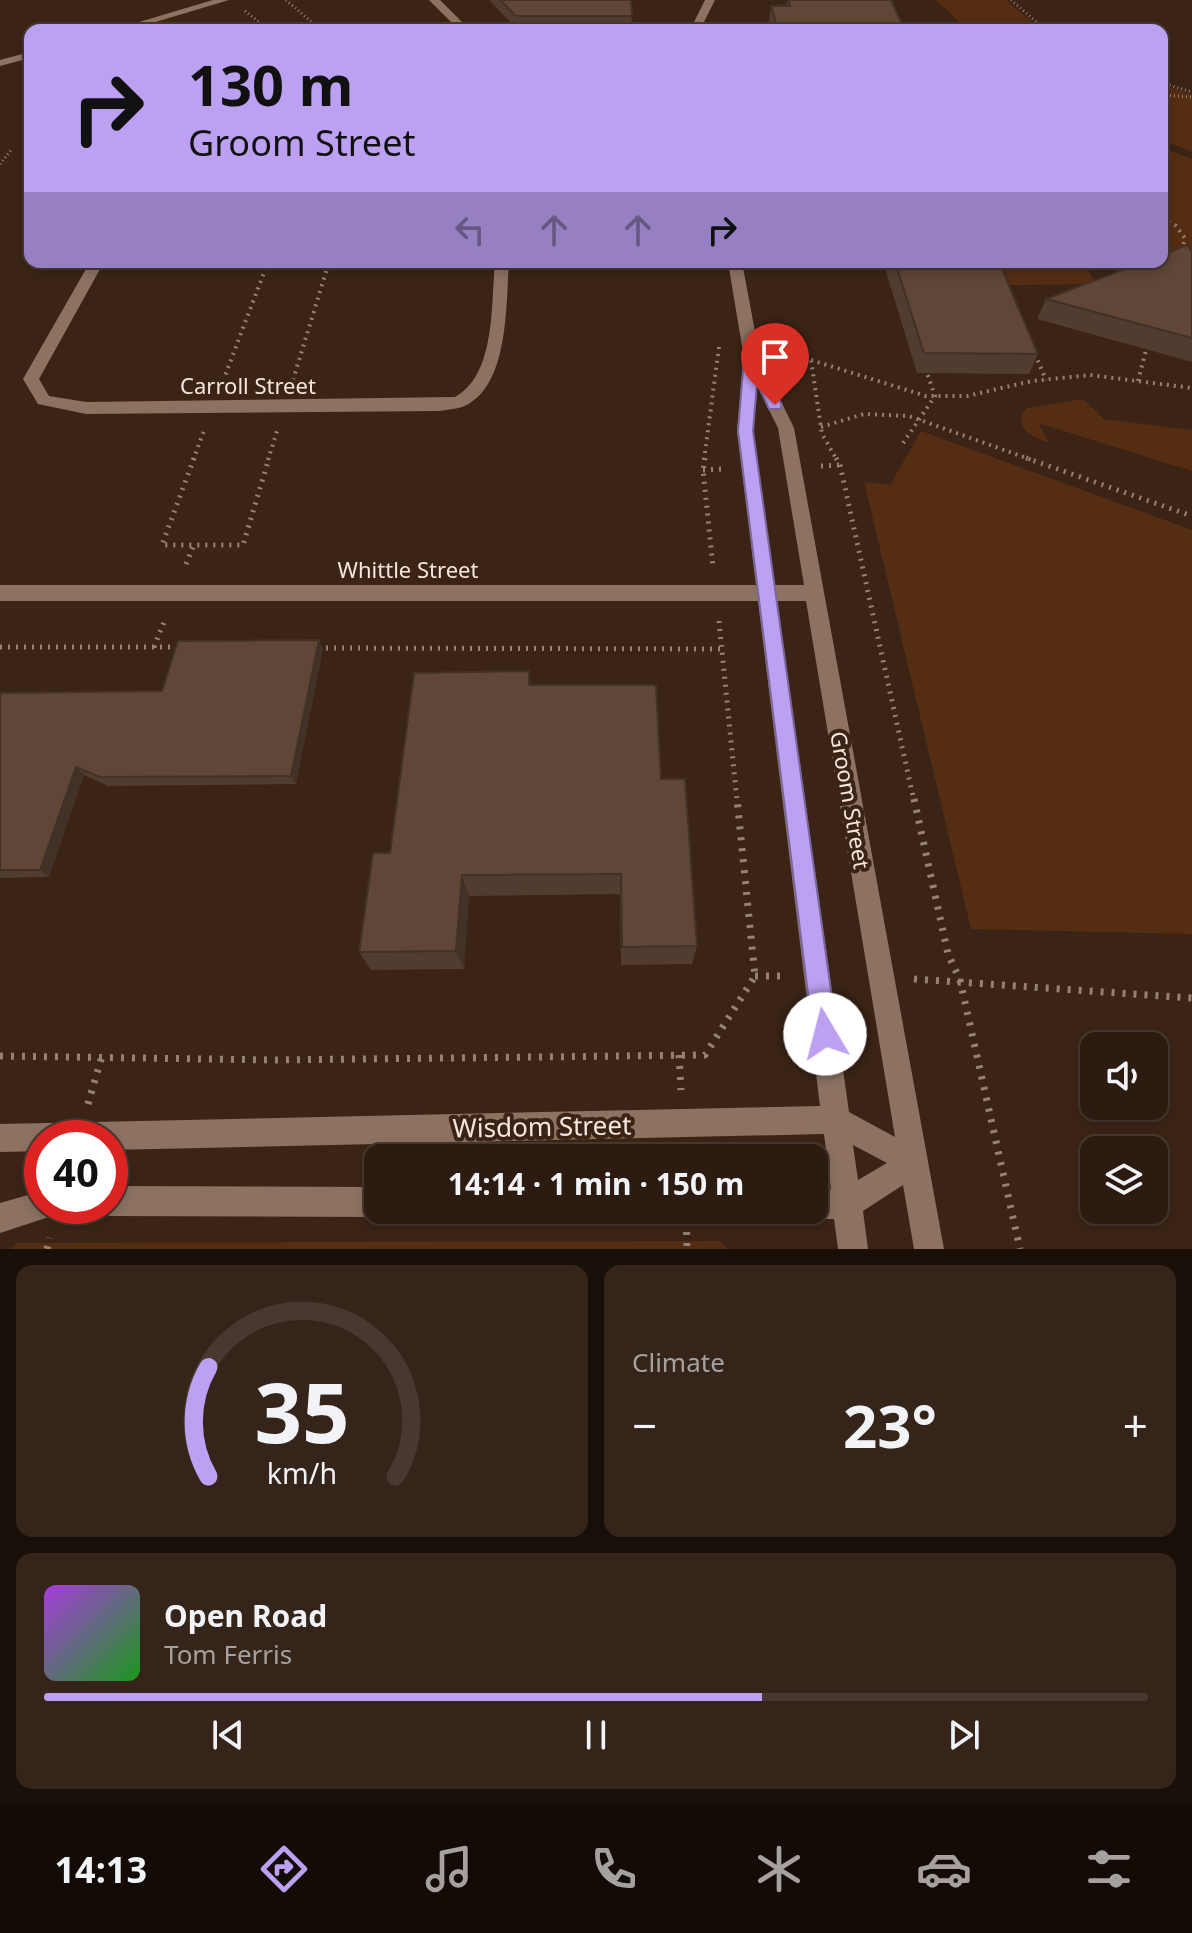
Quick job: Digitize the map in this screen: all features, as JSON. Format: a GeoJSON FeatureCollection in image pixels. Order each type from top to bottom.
{"type":"FeatureCollection","features":[{"type":"Feature","properties":{"kind":"street"},"geometry":{"type":"LineString","coordinates":[[138,24],[224,0]]}},
{"type":"Feature","properties":{"kind":"street"},"geometry":{"type":"LineString","coordinates":[[434,0],[459,24]]}},
{"type":"Feature","properties":{"kind":"street"},"geometry":{"type":"LineString","coordinates":[[699,24],[710,0]]}},
{"type":"Feature","properties":{"kind":"street"},"geometry":{"type":"LineString","coordinates":[[0,63],[24,57]]}},
{"type":"Feature","properties":{"kind":"street","name":"Carroll Street"},"geometry":{"type":"LineString","coordinates":[[94,268],[31,379],[44,400],[102,408],[440,405],[464,400],[482,382],[492,353],[501,268]]}},
{"type":"Feature","properties":{"kind":"street","name":"Groom Street"},"geometry":{"type":"LineString","coordinates":[[736,268],[752,358],[745,431],[853,1249]]}},
{"type":"Feature","properties":{"kind":"street","name":"Groom Street"},"geometry":{"type":"LineString","coordinates":[[752,358],[786,428],[929,1249]]}},
{"type":"Feature","properties":{"kind":"street","name":"Whittle Street"},"geometry":{"type":"LineString","coordinates":[[0,593],[815,593]]}},
{"type":"Feature","properties":{"kind":"street","name":"Wisdom Street"},"geometry":{"type":"LineString","coordinates":[[128,1133],[836,1120],[914,1162]]}},
{"type":"Feature","properties":{"kind":"street","name":"Wisdom Street"},"geometry":{"type":"LineString","coordinates":[[0,1138],[24,1137]]}},
{"type":"Feature","properties":{"kind":"street"},"geometry":{"type":"LineString","coordinates":[[828,1204],[847,1204],[914,1162]]}},
{"type":"Feature","properties":{"kind":"street"},"geometry":{"type":"LineString","coordinates":[[128,1201],[364,1202]]}},
{"type":"Feature","properties":{"kind":"street"},"geometry":{"type":"LineString","coordinates":[[0,1218],[24,1211]]}},
{"type":"Feature","properties":{"kind":"path"},"geometry":{"type":"LineString","coordinates":[[286,0],[314,24]]}},
{"type":"Feature","properties":{"kind":"path"},"geometry":{"type":"LineString","coordinates":[[1011,0],[1039,24]]}},
{"type":"Feature","properties":{"kind":"path"},"geometry":{"type":"LineString","coordinates":[[244,10],[262,24]]}},
{"type":"Feature","properties":{"kind":"path"},"geometry":{"type":"LineString","coordinates":[[1168,85],[1192,95]]}},
{"type":"Feature","properties":{"kind":"path"},"geometry":{"type":"LineString","coordinates":[[1168,95],[1192,95]]}},
{"type":"Feature","properties":{"kind":"path"},"geometry":{"type":"LineString","coordinates":[[0,164],[11,150]]}},
{"type":"Feature","properties":{"kind":"path"},"geometry":{"type":"LineString","coordinates":[[1168,222],[1175,225],[1185,238],[1181,258]]}},
{"type":"Feature","properties":{"kind":"path"},"geometry":{"type":"LineString","coordinates":[[776,316],[778,330],[790,346],[811,360],[871,380],[935,396],[967,396],[1046,380],[1090,375],[1192,388]]}},
{"type":"Feature","properties":{"kind":"path"},"geometry":{"type":"LineString","coordinates":[[0,1056],[275,1060],[705,1055],[755,976],[703,470],[720,333]]}},
{"type":"Feature","properties":{"kind":"path"},"geometry":{"type":"LineString","coordinates":[[1138,381],[1146,350]]}},
{"type":"Feature","properties":{"kind":"path"},"geometry":{"type":"LineString","coordinates":[[1035,354],[1046,380]]}},
{"type":"Feature","properties":{"kind":"path"},"geometry":{"type":"LineString","coordinates":[[811,360],[821,427],[840,465],[948,954],[960,980],[1020,1249]]}},
{"type":"Feature","properties":{"kind":"path"},"geometry":{"type":"LineString","coordinates":[[927,373],[935,396]]}},
{"type":"Feature","properties":{"kind":"path"},"geometry":{"type":"LineString","coordinates":[[903,443],[935,396]]}},
{"type":"Feature","properties":{"kind":"path"},"geometry":{"type":"LineString","coordinates":[[821,427],[858,413],[870,412],[918,420],[1192,516]]}},
{"type":"Feature","properties":{"kind":"path"},"geometry":{"type":"LineString","coordinates":[[162,545],[243,545]]}},
{"type":"Feature","properties":{"kind":"path"},"geometry":{"type":"LineString","coordinates":[[0,647],[186,647]]}},
{"type":"Feature","properties":{"kind":"path"},"geometry":{"type":"LineString","coordinates":[[312,648],[721,649]]}},
{"type":"Feature","properties":{"kind":"path"},"geometry":{"type":"LineString","coordinates":[[960,980],[1192,998]]}},
{"type":"Feature","properties":{"kind":"path"},"geometry":{"type":"LineString","coordinates":[[83,1120],[102,1056]]}},
{"type":"Feature","properties":{"kind":"path"},"geometry":{"type":"LineString","coordinates":[[686,1224],[687,1249]]}},
{"type":"Feature","properties":{"kind":"shaded area"},"geometry":{"type":"Polygon","coordinates":[[[936,0],[1006,0],[1034,24],[962,24],[936,0]]]}},
{"type":"Feature","properties":{"kind":"shaded area"},"geometry":{"type":"Polygon","coordinates":[[[1168,87],[1192,94],[1192,152],[1168,142],[1168,87]]]}},
{"type":"Feature","properties":{"kind":"shaded area"},"geometry":{"type":"Polygon","coordinates":[[[1168,150],[1192,159],[1192,264],[1168,257],[1168,150]]]}},
{"type":"Feature","properties":{"kind":"shaded area"},"geometry":{"type":"Polygon","coordinates":[[[1002,268],[1087,268],[1096,284],[1009,285],[1002,268]]]}},
{"type":"Feature","properties":{"kind":"shaded area"},"geometry":{"type":"Polygon","coordinates":[[[1083,399],[1104,419],[1192,430],[1192,471],[1038,423],[1049,442],[1043,441],[1022,426],[1021,415],[1027,408],[1083,399]]]}},
{"type":"Feature","properties":{"kind":"shaded area"},"geometry":{"type":"Polygon","coordinates":[[[921,431],[1192,530],[1192,934],[971,929],[864,482],[890,485],[921,431]]]}},
{"type":"Feature","properties":{"kind":"shaded area"},"geometry":{"type":"Polygon","coordinates":[[[720,1241],[727,1249],[10,1249],[17,1243],[720,1241]]]}},
{"type":"Feature","properties":{"kind":"building"},"geometry":{"type":"Polygon","coordinates":[[[500,0],[631,0],[632,16],[516,16],[500,0]]]}},
{"type":"Feature","properties":{"kind":"building"},"geometry":{"type":"Polygon","coordinates":[[[788,0],[891,0],[902,24],[776,24],[771,6],[790,6],[788,0]]]}},
{"type":"Feature","properties":{"kind":"building"},"geometry":{"type":"Polygon","coordinates":[[[1187,245],[1192,252],[1192,338],[1046,299],[1127,268],[1168,268],[1168,253],[1187,245]]]}},
{"type":"Feature","properties":{"kind":"building"},"geometry":{"type":"Polygon","coordinates":[[[897,268],[1002,268],[1038,354],[924,353],[897,268]]]}},
{"type":"Feature","properties":{"kind":"building"},"geometry":{"type":"Polygon","coordinates":[[[319,640],[291,776],[100,777],[76,767],[40,870],[0,870],[0,693],[162,691],[178,641],[319,640]]]}},
{"type":"Feature","properties":{"kind":"building"},"geometry":{"type":"Polygon","coordinates":[[[529,671],[529,685],[656,685],[661,779],[685,779],[697,946],[622,947],[621,874],[462,875],[456,951],[359,952],[373,853],[390,853],[414,673],[529,671]]]}},
{"type":"Feature","properties":{"kind":"route"},"geometry":{"type":"LineString","coordinates":[[775,405],[752,358],[745,431],[825,1034]]}}]}
